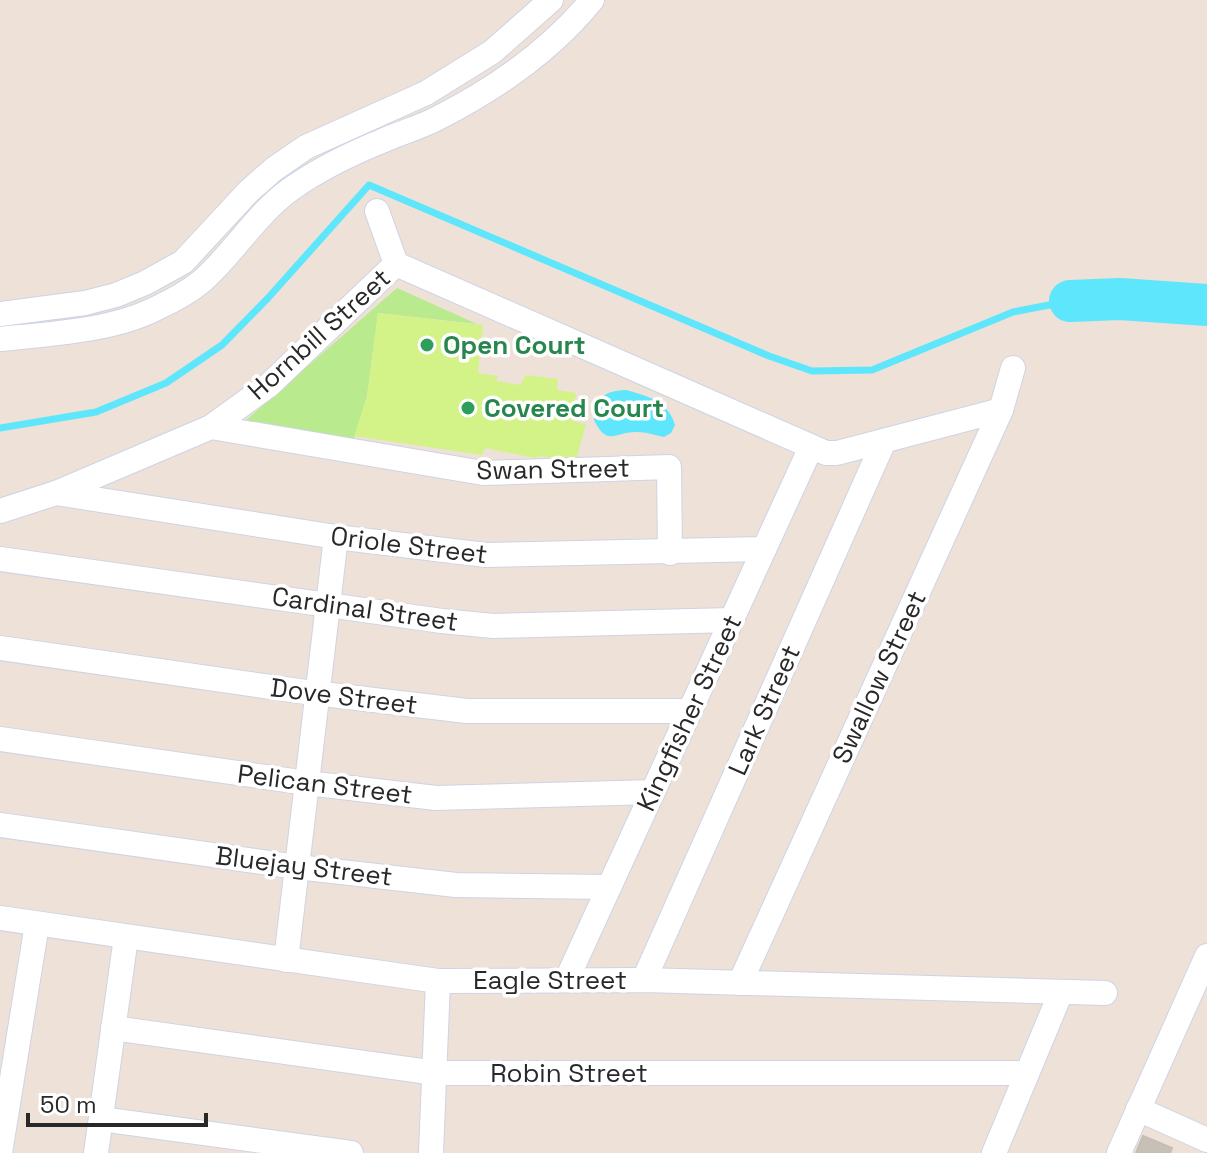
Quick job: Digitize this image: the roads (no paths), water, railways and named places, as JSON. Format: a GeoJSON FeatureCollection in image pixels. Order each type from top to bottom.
{"type":"FeatureCollection","features":[{"type":"Feature","properties":{"kind":"street"},"geometry":{"type":"LineString","coordinates":[[0,314],[85,303],[116,295],[171,269],[183,262],[249,191],[274,169],[306,147],[426,93],[492,52],[551,0]]}},
{"type":"Feature","properties":{"kind":"street"},"geometry":{"type":"LineString","coordinates":[[0,339],[108,324],[153,310],[201,282],[270,206],[289,190],[324,168],[380,141],[437,119],[510,75],[575,20],[592,0]]}},
{"type":"Feature","properties":{"kind":"street"},"geometry":{"type":"LineString","coordinates":[[377,211],[396,264]]}},
{"type":"Feature","properties":{"kind":"street","name":"Hornbill Street"},"geometry":{"type":"LineString","coordinates":[[0,511],[56,493],[211,427],[269,385],[396,264],[826,453],[837,453],[1001,410]]}},
{"type":"Feature","properties":{"kind":"street","name":"Swallow Street"},"geometry":{"type":"LineString","coordinates":[[740,983],[1001,410],[1013,368]]}},
{"type":"Feature","properties":{"kind":"street","name":"Swan Street"},"geometry":{"type":"LineString","coordinates":[[211,427],[483,473],[669,467],[670,553]]}},
{"type":"Feature","properties":{"kind":"street","name":"Lark Street"},"geometry":{"type":"LineString","coordinates":[[644,980],[884,441]]}},
{"type":"Feature","properties":{"kind":"street","name":"Kingfisher Street"},"geometry":{"type":"LineString","coordinates":[[567,979],[811,447]]}},
{"type":"Feature","properties":{"kind":"street","name":"Oriole Street"},"geometry":{"type":"LineString","coordinates":[[56,493],[336,537],[486,555],[764,549]]}},
{"type":"Feature","properties":{"kind":"street"},"geometry":{"type":"LineString","coordinates":[[286,960],[336,537]]}},
{"type":"Feature","properties":{"kind":"street","name":"Cardinal Street"},"geometry":{"type":"LineString","coordinates":[[0,559],[493,626],[732,620]]}},
{"type":"Feature","properties":{"kind":"street","name":"Dove Street"},"geometry":{"type":"LineString","coordinates":[[0,648],[467,711],[690,711]]}},
{"type":"Feature","properties":{"kind":"street","name":"Pelican Street"},"geometry":{"type":"LineString","coordinates":[[0,739],[307,783],[436,798],[653,792]]}},
{"type":"Feature","properties":{"kind":"street","name":"Bluejay Street"},"geometry":{"type":"LineString","coordinates":[[0,825],[297,867],[456,885],[609,887]]}},
{"type":"Feature","properties":{"kind":"street","name":"Eagle Street"},"geometry":{"type":"LineString","coordinates":[[0,918],[438,981],[644,980],[1105,993]]}},
{"type":"Feature","properties":{"kind":"street"},"geometry":{"type":"LineString","coordinates":[[0,1153],[37,924]]}},
{"type":"Feature","properties":{"kind":"street"},"geometry":{"type":"LineString","coordinates":[[96,1153],[126,937]]}},
{"type":"Feature","properties":{"kind":"street"},"geometry":{"type":"LineString","coordinates":[[1119,1153],[1207,956]]}},
{"type":"Feature","properties":{"kind":"street"},"geometry":{"type":"LineString","coordinates":[[431,1153],[438,981]]}},
{"type":"Feature","properties":{"kind":"street"},"geometry":{"type":"LineString","coordinates":[[994,1153],[1061,992]]}},
{"type":"Feature","properties":{"kind":"street","name":"Robin Street"},"geometry":{"type":"LineString","coordinates":[[113,1028],[436,1073],[1027,1073]]}},
{"type":"Feature","properties":{"kind":"street"},"geometry":{"type":"LineString","coordinates":[[1138,1109],[1207,1140]]}},
{"type":"Feature","properties":{"kind":"street"},"geometry":{"type":"LineString","coordinates":[[101,1119],[351,1153]]}},
{"type":"Feature","properties":{"kind":"water"},"geometry":{"type":"Polygon","coordinates":[[[626,390],[662,405],[675,425],[671,433],[664,437],[640,432],[612,436],[604,434],[594,420],[597,406],[607,394],[626,390]]]}},
{"type":"Feature","properties":{"kind":"waterway"},"geometry":{"type":"LineString","coordinates":[[0,428],[96,412],[166,383],[222,345],[369,185],[769,356],[812,371],[872,370],[1013,312],[1070,301]]}},
{"type":"Feature","properties":{"kind":"waterway"},"geometry":{"type":"LineString","coordinates":[[1070,301],[1120,299],[1207,305]]}},
{"type":"Feature","properties":{"kind":"place","name":"Open Court"},"geometry":{"type":"Point","coordinates":[427,345]}},
{"type":"Feature","properties":{"kind":"place","name":"Covered Court"},"geometry":{"type":"Point","coordinates":[468,408]}}]}
